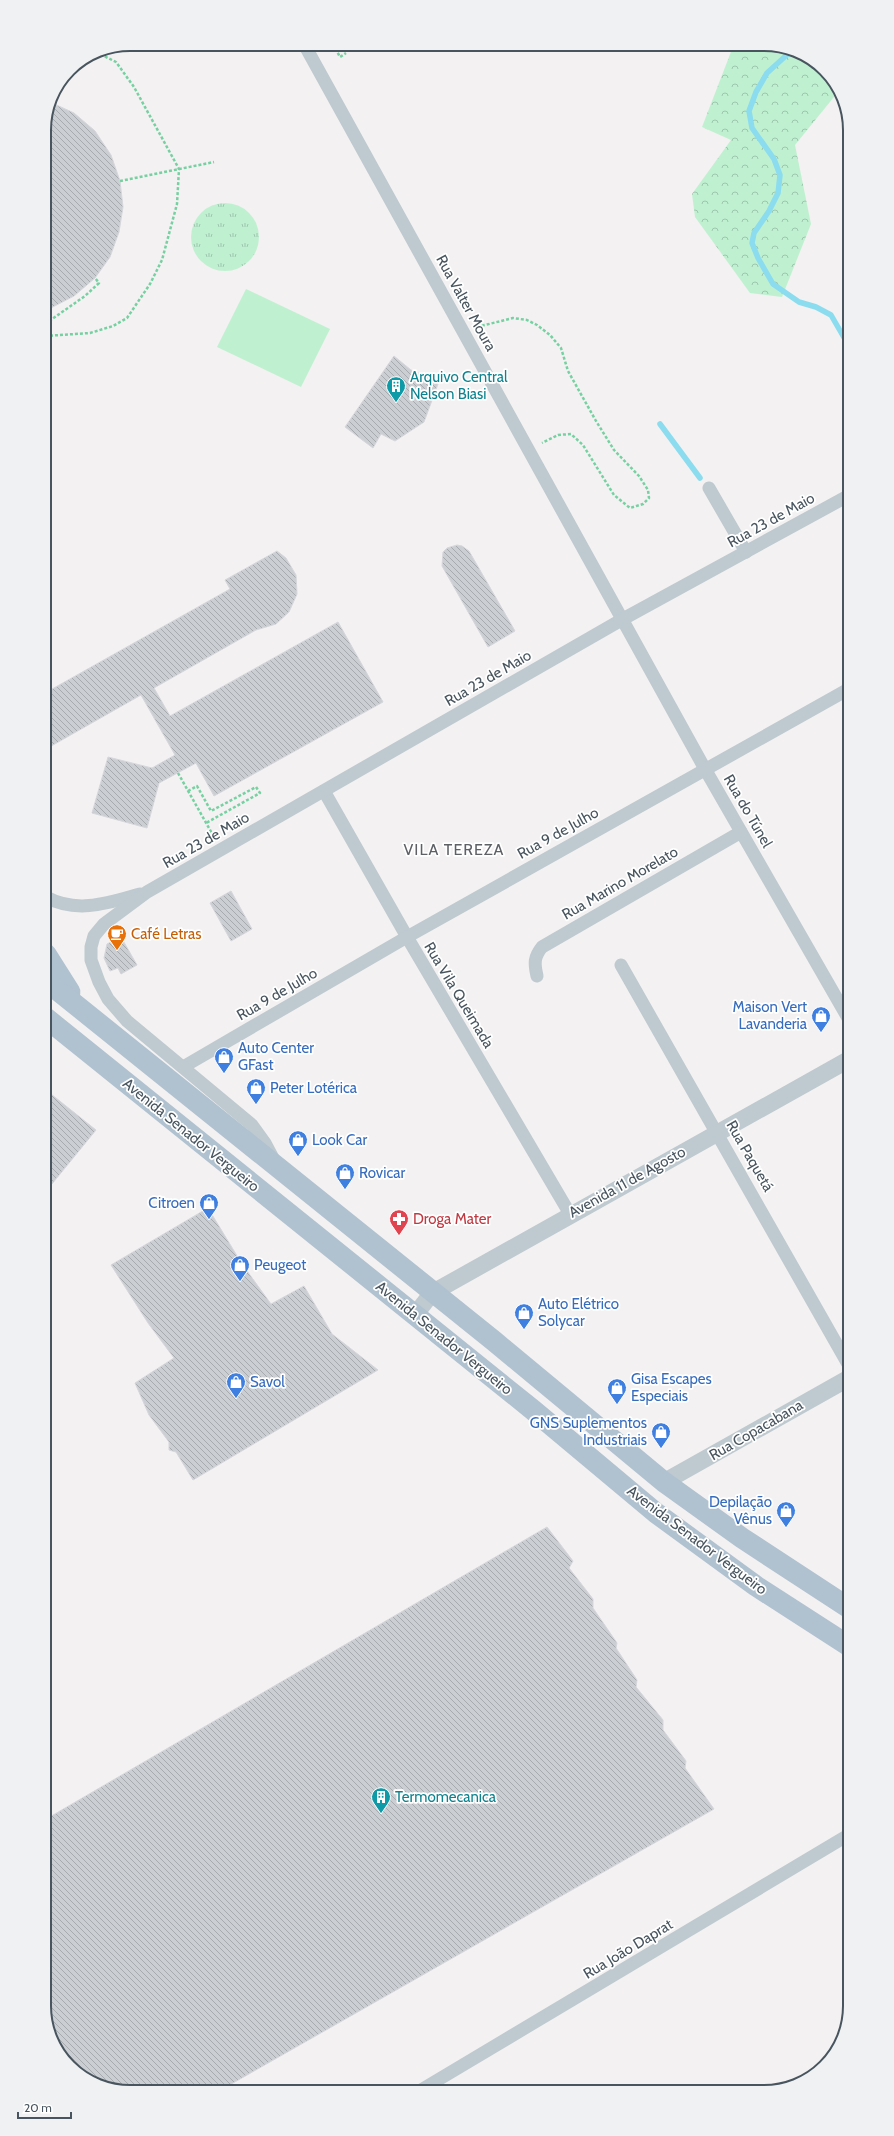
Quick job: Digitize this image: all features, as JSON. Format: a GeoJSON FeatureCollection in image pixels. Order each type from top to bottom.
{"type":"FeatureCollection","features":[{"type":"Feature","properties":{"kind":"main road"},"geometry":{"type":"LineString","coordinates":[[51,962],[63,982],[85,1011]]}},
{"type":"Feature","properties":{"kind":"main road","name":"Avenida Senador Vergueiro"},"geometry":{"type":"LineString","coordinates":[[51,985],[432,1293],[494,1341],[664,1482],[742,1538],[843,1604]]}},
{"type":"Feature","properties":{"kind":"main road","name":"Avenida Senador Vergueiro"},"geometry":{"type":"LineString","coordinates":[[51,1022],[533,1410],[656,1513],[756,1586],[843,1642]]}},
{"type":"Feature","properties":{"kind":"street","name":"Rua Valter Moura"},"geometry":{"type":"LineString","coordinates":[[308,51],[623,619]]}},
{"type":"Feature","properties":{"kind":"street"},"geometry":{"type":"LineString","coordinates":[[709,488],[746,552]]}},
{"type":"Feature","properties":{"kind":"street","name":"Rua 23 de Maio"},"geometry":{"type":"LineString","coordinates":[[183,1067],[137,1030],[112,1004],[102,990],[93,969],[91,947],[94,936],[100,928],[147,892],[623,619],[843,499]]}},
{"type":"Feature","properties":{"kind":"street","name":"Rua do Túnel"},"geometry":{"type":"LineString","coordinates":[[623,619],[705,769],[843,1009]]}},
{"type":"Feature","properties":{"kind":"street","name":"Rua 9 de Julho"},"geometry":{"type":"LineString","coordinates":[[183,1067],[407,937],[843,692]]}},
{"type":"Feature","properties":{"kind":"street","name":"Rua Vila Queimada"},"geometry":{"type":"LineString","coordinates":[[324,791],[407,937],[570,1214]]}},
{"type":"Feature","properties":{"kind":"street","name":"Rua Marino Morelato"},"geometry":{"type":"LineString","coordinates":[[537,976],[534,962],[536,955],[542,947],[741,832]]}},
{"type":"Feature","properties":{"kind":"street","name":"Rua 23 de Maio"},"geometry":{"type":"LineString","coordinates":[[51,899],[64,904],[82,907],[107,903],[147,892]]}},
{"type":"Feature","properties":{"kind":"street","name":"Rua Paquetá"},"geometry":{"type":"LineString","coordinates":[[621,965],[718,1132],[843,1355]]}},
{"type":"Feature","properties":{"kind":"street","name":"Avenida 11 de Agosto"},"geometry":{"type":"LineString","coordinates":[[415,1315],[432,1293],[570,1214],[843,1063]]}},
{"type":"Feature","properties":{"kind":"street"},"geometry":{"type":"LineString","coordinates":[[183,1067],[252,1125],[265,1143],[280,1170]]}},
{"type":"Feature","properties":{"kind":"street","name":"Rua Copacabana"},"geometry":{"type":"LineString","coordinates":[[664,1482],[843,1381]]}},
{"type":"Feature","properties":{"kind":"street","name":"Rua João Daprat"},"geometry":{"type":"LineString","coordinates":[[429,2085],[843,1838]]}},
{"type":"Feature","properties":{"kind":"path"},"geometry":{"type":"LineString","coordinates":[[337,51],[340,57],[346,53]]}},
{"type":"Feature","properties":{"kind":"path"},"geometry":{"type":"LineString","coordinates":[[51,335],[90,333],[101,330],[126,318],[150,284],[162,260],[173,226],[177,204],[179,169],[134,87],[116,62],[103,56]]}},
{"type":"Feature","properties":{"kind":"path"},"geometry":{"type":"LineString","coordinates":[[120,181],[214,162]]}},
{"type":"Feature","properties":{"kind":"path"},"geometry":{"type":"LineString","coordinates":[[51,320],[85,296],[99,283],[95,278]]}},
{"type":"Feature","properties":{"kind":"path"},"geometry":{"type":"LineString","coordinates":[[465,333],[482,324],[513,318],[527,320],[537,325],[550,335],[561,348],[568,371],[596,421],[614,450],[640,476],[648,490],[649,498],[643,504],[630,508],[614,496],[583,445],[571,434],[558,435],[530,450]]}},
{"type":"Feature","properties":{"kind":"path"},"geometry":{"type":"LineString","coordinates":[[178,773],[221,850]]}},
{"type":"Feature","properties":{"kind":"path"},"geometry":{"type":"LineString","coordinates":[[188,791],[197,786],[211,811],[256,787],[260,793],[206,823]]}},
{"type":"Feature","properties":{"kind":"green space"},"geometry":{"type":"Polygon","coordinates":[[[731,51],[769,51],[794,57],[812,67],[820,74],[835,95],[795,145],[811,224],[782,297],[750,293],[695,217],[692,194],[731,140],[702,127],[731,51]]]}},
{"type":"Feature","properties":{"kind":"green space"},"geometry":{"type":"Polygon","coordinates":[[[218,203],[232,203],[244,208],[254,218],[259,230],[259,244],[254,256],[244,266],[232,271],[218,271],[206,266],[196,256],[191,244],[191,230],[196,218],[206,208],[218,203]]]}},
{"type":"Feature","properties":{"kind":"green space"},"geometry":{"type":"Polygon","coordinates":[[[246,289],[330,329],[301,387],[217,347],[246,289]]]}},
{"type":"Feature","properties":{"kind":"building"},"geometry":{"type":"Polygon","coordinates":[[[56,105],[74,113],[95,131],[111,155],[120,181],[123,207],[119,232],[110,257],[95,278],[74,296],[51,308],[51,125],[56,105]]]}},
{"type":"Feature","properties":{"kind":"building","name":"Arquivo Central Nelson Biasi"},"geometry":{"type":"Polygon","coordinates":[[[394,356],[411,370],[438,384],[424,422],[395,441],[381,434],[373,448],[345,427],[394,356]]]}},
{"type":"Feature","properties":{"kind":"building"},"geometry":{"type":"Polygon","coordinates":[[[457,545],[462,546],[469,551],[515,631],[488,647],[442,566],[443,552],[447,548],[457,545]]]}},
{"type":"Feature","properties":{"kind":"building"},"geometry":{"type":"Polygon","coordinates":[[[277,551],[286,558],[296,575],[297,594],[289,612],[276,624],[256,630],[154,688],[170,716],[338,622],[383,702],[214,796],[196,763],[159,783],[147,828],[92,813],[108,757],[152,768],[175,755],[141,695],[51,746],[51,690],[230,589],[225,580],[277,551]]]}},
{"type":"Feature","properties":{"kind":"building"},"geometry":{"type":"Polygon","coordinates":[[[231,891],[252,929],[231,941],[210,903],[231,891]]]}},
{"type":"Feature","properties":{"kind":"building","name":"Café Letras"},"geometry":{"type":"Polygon","coordinates":[[[121,937],[137,965],[121,974],[118,968],[110,971],[104,958],[107,944],[121,937]]]}},
{"type":"Feature","properties":{"kind":"building"},"geometry":{"type":"Polygon","coordinates":[[[51,1094],[96,1130],[51,1185],[51,1094]]]}},
{"type":"Feature","properties":{"kind":"building","name":"Savol"},"geometry":{"type":"Polygon","coordinates":[[[208,1208],[242,1264],[271,1304],[304,1286],[332,1334],[378,1370],[193,1480],[176,1452],[169,1450],[169,1442],[149,1415],[135,1383],[174,1358],[148,1323],[111,1265],[208,1208]]]}},
{"type":"Feature","properties":{"kind":"building","name":"Termomecanica"},"geometry":{"type":"Polygon","coordinates":[[[547,1527],[573,1561],[569,1568],[593,1599],[593,1608],[617,1643],[616,1648],[637,1680],[636,1687],[663,1720],[663,1730],[686,1761],[685,1768],[714,1809],[230,2085],[125,2085],[100,2079],[82,2069],[67,2054],[55,2031],[51,2006],[51,1816],[547,1527]]]}},
{"type":"Feature","properties":{"kind":"waterway"},"geometry":{"type":"LineString","coordinates":[[787,55],[767,73],[756,92],[749,111],[752,128],[774,159],[780,175],[778,193],[769,211],[754,233],[752,243],[758,258],[773,284],[799,302],[816,307],[831,315],[843,336]]}},
{"type":"Feature","properties":{"kind":"waterway"},"geometry":{"type":"LineString","coordinates":[[660,424],[700,478]]}},
{"type":"Feature","properties":{"kind":"place","name":"Arquivo Central Nelson Biasi"},"geometry":{"type":"Point","coordinates":[396,403]}},
{"type":"Feature","properties":{"kind":"place","name":"Café Letras"},"geometry":{"type":"Point","coordinates":[117,951]}},
{"type":"Feature","properties":{"kind":"place","name":"Maison Vert Lavanderia"},"geometry":{"type":"Point","coordinates":[821,1033]}},
{"type":"Feature","properties":{"kind":"place","name":"Auto Center GFast"},"geometry":{"type":"Point","coordinates":[224,1074]}},
{"type":"Feature","properties":{"kind":"place","name":"Peter Lotérica"},"geometry":{"type":"Point","coordinates":[256,1105]}},
{"type":"Feature","properties":{"kind":"place","name":"Look Car"},"geometry":{"type":"Point","coordinates":[298,1157]}},
{"type":"Feature","properties":{"kind":"place","name":"Rovicar"},"geometry":{"type":"Point","coordinates":[345,1190]}},
{"type":"Feature","properties":{"kind":"place","name":"Citroen"},"geometry":{"type":"Point","coordinates":[209,1220]}},
{"type":"Feature","properties":{"kind":"place","name":"Droga Mater"},"geometry":{"type":"Point","coordinates":[399,1236]}},
{"type":"Feature","properties":{"kind":"place","name":"Peugeot"},"geometry":{"type":"Point","coordinates":[240,1282]}},
{"type":"Feature","properties":{"kind":"place","name":"Auto Elétrico Solycar"},"geometry":{"type":"Point","coordinates":[524,1330]}},
{"type":"Feature","properties":{"kind":"place","name":"Savol"},"geometry":{"type":"Point","coordinates":[236,1399]}},
{"type":"Feature","properties":{"kind":"place","name":"Gisa Escapes Especiais"},"geometry":{"type":"Point","coordinates":[617,1405]}},
{"type":"Feature","properties":{"kind":"place","name":"GNS Suplementos Industriais"},"geometry":{"type":"Point","coordinates":[661,1449]}},
{"type":"Feature","properties":{"kind":"place","name":"Depilação Vênus"},"geometry":{"type":"Point","coordinates":[786,1528]}},
{"type":"Feature","properties":{"kind":"place","name":"Termomecanica"},"geometry":{"type":"Point","coordinates":[381,1814]}},
{"type":"Feature","properties":{"kind":"district","name":"VILA TEREZA"},"geometry":{"type":"Point","coordinates":[454,849]}}]}
